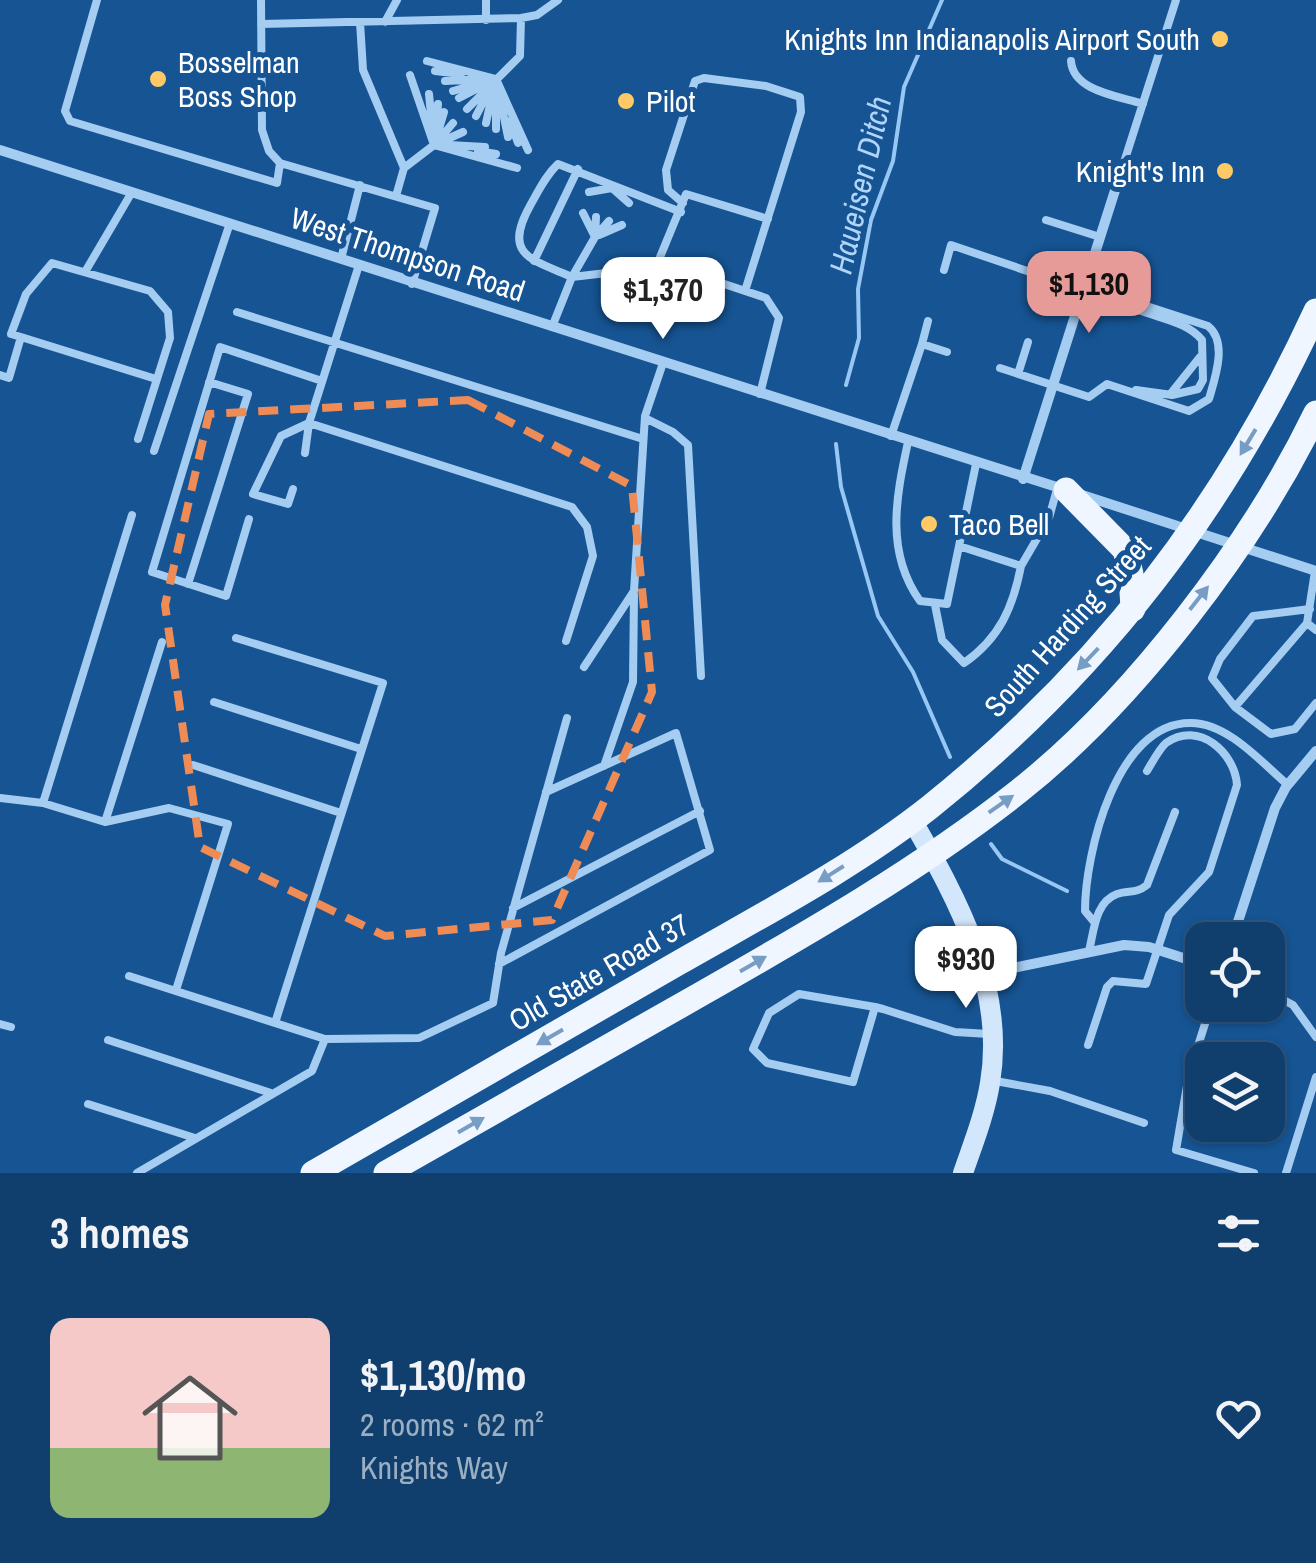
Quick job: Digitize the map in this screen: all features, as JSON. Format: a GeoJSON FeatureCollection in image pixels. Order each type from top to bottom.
{"type":"FeatureCollection","features":[{"type":"Feature","properties":{"kind":"main road","name":"South Harding Street"},"geometry":{"type":"LineString","coordinates":[[912,820],[989,758],[1133,609],[1194,530],[1255,430],[1316,311]]}},
{"type":"Feature","properties":{"kind":"main road"},"geometry":{"type":"LineString","coordinates":[[386,1173],[792,942],[932,854],[1019,792],[1066,750],[1155,655],[1238,544],[1316,413]]}},
{"type":"Feature","properties":{"kind":"main road"},"geometry":{"type":"LineString","coordinates":[[1061,489],[1126,550],[1133,609]]}},
{"type":"Feature","properties":{"kind":"main road","name":"Old State Road 37"},"geometry":{"type":"LineString","coordinates":[[314,1173],[766,913],[912,820]]}},
{"type":"Feature","properties":{"kind":"street","name":"West Thompson Road"},"geometry":{"type":"LineString","coordinates":[[0,150],[1316,571]]}},
{"type":"Feature","properties":{"kind":"street"},"geometry":{"type":"LineString","coordinates":[[1023,479],[1118,181]]}},
{"type":"Feature","properties":{"kind":"street"},"geometry":{"type":"LineString","coordinates":[[1238,922],[1271,818],[1288,785],[1316,751]]}},
{"type":"Feature","properties":{"kind":"street"},"geometry":{"type":"LineString","coordinates":[[912,820],[972,938],[984,974],[993,1034],[990,1080],[964,1173]]}},
{"type":"Feature","properties":{"kind":"street"},"geometry":{"type":"LineString","coordinates":[[984,974],[1124,945],[1185,959]]}},
{"type":"Feature","properties":{"kind":"lane"},"geometry":{"type":"LineString","coordinates":[[97,0],[65,111],[70,122],[276,183],[280,163]]}},
{"type":"Feature","properties":{"kind":"lane"},"geometry":{"type":"LineString","coordinates":[[261,0],[262,130],[269,151],[280,163],[436,208],[412,284]]}},
{"type":"Feature","properties":{"kind":"lane"},"geometry":{"type":"LineString","coordinates":[[385,22],[397,0]]}},
{"type":"Feature","properties":{"kind":"lane"},"geometry":{"type":"LineString","coordinates":[[486,0],[486,20]]}},
{"type":"Feature","properties":{"kind":"lane"},"geometry":{"type":"LineString","coordinates":[[261,24],[521,18],[538,15],[558,0]]}},
{"type":"Feature","properties":{"kind":"lane"},"geometry":{"type":"LineString","coordinates":[[1118,181],[1176,0]]}},
{"type":"Feature","properties":{"kind":"lane"},"geometry":{"type":"LineString","coordinates":[[467,108],[520,56],[521,18]]}},
{"type":"Feature","properties":{"kind":"lane"},"geometry":{"type":"LineString","coordinates":[[360,22],[363,70],[404,168]]}},
{"type":"Feature","properties":{"kind":"lane"},"geometry":{"type":"LineString","coordinates":[[1071,60],[1072,70],[1081,83],[1142,104]]}},
{"type":"Feature","properties":{"kind":"lane"},"geometry":{"type":"LineString","coordinates":[[427,61],[496,78]]}},
{"type":"Feature","properties":{"kind":"lane"},"geometry":{"type":"LineString","coordinates":[[435,70],[496,78]]}},
{"type":"Feature","properties":{"kind":"lane"},"geometry":{"type":"LineString","coordinates":[[410,75],[434,145]]}},
{"type":"Feature","properties":{"kind":"lane"},"geometry":{"type":"LineString","coordinates":[[445,81],[496,78]]}},
{"type":"Feature","properties":{"kind":"lane"},"geometry":{"type":"LineString","coordinates":[[456,94],[496,78]]}},
{"type":"Feature","properties":{"kind":"lane"},"geometry":{"type":"LineString","coordinates":[[476,116],[496,78]]}},
{"type":"Feature","properties":{"kind":"lane"},"geometry":{"type":"LineString","coordinates":[[486,123],[496,78]]}},
{"type":"Feature","properties":{"kind":"lane"},"geometry":{"type":"LineString","coordinates":[[496,78],[496,130]]}},
{"type":"Feature","properties":{"kind":"lane"},"geometry":{"type":"LineString","coordinates":[[496,78],[508,137]]}},
{"type":"Feature","properties":{"kind":"lane"},"geometry":{"type":"LineString","coordinates":[[496,78],[518,143]]}},
{"type":"Feature","properties":{"kind":"lane"},"geometry":{"type":"LineString","coordinates":[[496,78],[528,150]]}},
{"type":"Feature","properties":{"kind":"lane"},"geometry":{"type":"LineString","coordinates":[[682,207],[668,190],[666,170],[694,82],[704,78],[766,86],[800,97],[802,103],[746,291]]}},
{"type":"Feature","properties":{"kind":"lane"},"geometry":{"type":"LineString","coordinates":[[419,85],[434,145]]}},
{"type":"Feature","properties":{"kind":"lane"},"geometry":{"type":"LineString","coordinates":[[428,94],[434,145]]}},
{"type":"Feature","properties":{"kind":"lane"},"geometry":{"type":"LineString","coordinates":[[434,145],[441,108]]}},
{"type":"Feature","properties":{"kind":"lane"},"geometry":{"type":"LineString","coordinates":[[396,196],[404,168],[434,145],[453,123]]}},
{"type":"Feature","properties":{"kind":"lane"},"geometry":{"type":"LineString","coordinates":[[434,145],[463,132]]}},
{"type":"Feature","properties":{"kind":"lane"},"geometry":{"type":"LineString","coordinates":[[434,145],[475,140]]}},
{"type":"Feature","properties":{"kind":"lane"},"geometry":{"type":"LineString","coordinates":[[434,145],[484,147]]}},
{"type":"Feature","properties":{"kind":"lane"},"geometry":{"type":"LineString","coordinates":[[434,145],[496,154]]}},
{"type":"Feature","properties":{"kind":"lane"},"geometry":{"type":"LineString","coordinates":[[434,145],[507,161]]}},
{"type":"Feature","properties":{"kind":"lane"},"geometry":{"type":"LineString","coordinates":[[434,145],[517,168]]}},
{"type":"Feature","properties":{"kind":"lane"},"geometry":{"type":"LineString","coordinates":[[682,207],[558,164],[548,173],[518,226],[522,249],[534,261],[572,277],[658,262],[766,298],[779,318],[760,394]]}},
{"type":"Feature","properties":{"kind":"lane"},"geometry":{"type":"LineString","coordinates":[[534,261],[578,169]]}},
{"type":"Feature","properties":{"kind":"lane"},"geometry":{"type":"LineString","coordinates":[[341,259],[360,185]]}},
{"type":"Feature","properties":{"kind":"lane"},"geometry":{"type":"LineString","coordinates":[[589,192],[613,186]]}},
{"type":"Feature","properties":{"kind":"lane"},"geometry":{"type":"LineString","coordinates":[[602,196],[613,186]]}},
{"type":"Feature","properties":{"kind":"lane"},"geometry":{"type":"LineString","coordinates":[[613,186],[617,200]]}},
{"type":"Feature","properties":{"kind":"lane"},"geometry":{"type":"LineString","coordinates":[[613,186],[629,204]]}},
{"type":"Feature","properties":{"kind":"lane"},"geometry":{"type":"LineString","coordinates":[[85,272],[132,192]]}},
{"type":"Feature","properties":{"kind":"lane"},"geometry":{"type":"LineString","coordinates":[[658,262],[686,194],[768,219]]}},
{"type":"Feature","properties":{"kind":"lane"},"geometry":{"type":"LineString","coordinates":[[582,213],[595,237]]}},
{"type":"Feature","properties":{"kind":"lane"},"geometry":{"type":"LineString","coordinates":[[595,237],[596,217]]}},
{"type":"Feature","properties":{"kind":"lane"},"geometry":{"type":"LineString","coordinates":[[1046,220],[1100,237]]}},
{"type":"Feature","properties":{"kind":"lane"},"geometry":{"type":"LineString","coordinates":[[552,327],[572,277],[609,221]]}},
{"type":"Feature","properties":{"kind":"lane"},"geometry":{"type":"LineString","coordinates":[[154,451],[230,223]]}},
{"type":"Feature","properties":{"kind":"lane"},"geometry":{"type":"LineString","coordinates":[[595,237],[622,225]]}},
{"type":"Feature","properties":{"kind":"lane"},"geometry":{"type":"LineString","coordinates":[[944,270],[951,245],[1208,326],[1219,340],[1210,399],[1189,411],[1107,384]]}},
{"type":"Feature","properties":{"kind":"lane"},"geometry":{"type":"LineString","coordinates":[[138,439],[170,338],[168,312],[150,291],[52,263],[26,294],[12,334],[156,378]]}},
{"type":"Feature","properties":{"kind":"lane"},"geometry":{"type":"LineString","coordinates":[[304,454],[309,423],[359,265]]}},
{"type":"Feature","properties":{"kind":"lane"},"geometry":{"type":"LineString","coordinates":[[1044,292],[1048,278]]}},
{"type":"Feature","properties":{"kind":"lane"},"geometry":{"type":"LineString","coordinates":[[1000,368],[1088,397],[1107,384],[1180,394],[1200,386],[1202,340],[1193,330],[1135,312],[1112,295]]}},
{"type":"Feature","properties":{"kind":"lane"},"geometry":{"type":"LineString","coordinates":[[237,312],[644,439]]}},
{"type":"Feature","properties":{"kind":"lane"},"geometry":{"type":"LineString","coordinates":[[891,436],[928,321]]}},
{"type":"Feature","properties":{"kind":"lane"},"geometry":{"type":"LineString","coordinates":[[0,375],[9,378],[22,338]]}},
{"type":"Feature","properties":{"kind":"lane"},"geometry":{"type":"LineString","coordinates":[[1018,374],[1028,342]]}},
{"type":"Feature","properties":{"kind":"lane"},"geometry":{"type":"LineString","coordinates":[[922,344],[947,352]]}},
{"type":"Feature","properties":{"kind":"lane"},"geometry":{"type":"LineString","coordinates":[[249,519],[226,596],[152,572],[220,347],[322,381]]}},
{"type":"Feature","properties":{"kind":"lane"},"geometry":{"type":"LineString","coordinates":[[1158,393],[1177,390],[1202,350]]}},
{"type":"Feature","properties":{"kind":"lane"},"geometry":{"type":"LineString","coordinates":[[604,766],[633,682],[634,591],[645,418],[663,363]]}},
{"type":"Feature","properties":{"kind":"lane"},"geometry":{"type":"LineString","coordinates":[[188,584],[248,394],[210,382]]}},
{"type":"Feature","properties":{"kind":"lane"},"geometry":{"type":"LineString","coordinates":[[645,418],[673,432],[688,445],[700,676]]}},
{"type":"Feature","properties":{"kind":"lane"},"geometry":{"type":"LineString","coordinates":[[293,489],[288,504],[253,494],[281,436],[309,423],[572,507],[587,526],[593,556],[566,641]]}},
{"type":"Feature","properties":{"kind":"lane"},"geometry":{"type":"LineString","coordinates":[[908,442],[895,518],[897,553],[906,582],[920,601],[947,604],[976,464]]}},
{"type":"Feature","properties":{"kind":"lane"},"geometry":{"type":"LineString","coordinates":[[934,605],[942,640],[964,663],[984,649],[1013,604],[1021,566],[1061,489]]}},
{"type":"Feature","properties":{"kind":"lane"},"geometry":{"type":"LineString","coordinates":[[42,803],[132,515]]}},
{"type":"Feature","properties":{"kind":"lane"},"geometry":{"type":"LineString","coordinates":[[959,546],[1021,566]]}},
{"type":"Feature","properties":{"kind":"lane"},"geometry":{"type":"LineString","coordinates":[[1236,707],[1307,623],[1316,571]]}},
{"type":"Feature","properties":{"kind":"lane"},"geometry":{"type":"LineString","coordinates":[[584,667],[634,591]]}},
{"type":"Feature","properties":{"kind":"lane"},"geometry":{"type":"LineString","coordinates":[[1310,609],[1253,616],[1220,659],[1212,678],[1236,707],[1270,734],[1295,730],[1316,703]]}},
{"type":"Feature","properties":{"kind":"lane"},"geometry":{"type":"LineString","coordinates":[[1307,623],[1316,630]]}},
{"type":"Feature","properties":{"kind":"lane"},"geometry":{"type":"LineString","coordinates":[[236,638],[382,684],[275,1023]]}},
{"type":"Feature","properties":{"kind":"lane"},"geometry":{"type":"LineString","coordinates":[[105,822],[162,642]]}},
{"type":"Feature","properties":{"kind":"lane"},"geometry":{"type":"LineString","coordinates":[[214,702],[361,750]]}},
{"type":"Feature","properties":{"kind":"lane"},"geometry":{"type":"LineString","coordinates":[[128,976],[325,1039],[419,1038],[493,1003],[513,908],[567,718]]}},
{"type":"Feature","properties":{"kind":"lane"},"geometry":{"type":"LineString","coordinates":[[1096,923],[1084,911],[1085,886],[1111,791],[1119,772],[1154,735],[1192,723],[1210,728],[1228,736],[1288,785]]}},
{"type":"Feature","properties":{"kind":"lane"},"geometry":{"type":"LineString","coordinates":[[499,964],[710,850],[676,733],[546,792]]}},
{"type":"Feature","properties":{"kind":"lane"},"geometry":{"type":"LineString","coordinates":[[1088,1045],[1107,987],[1114,981],[1146,984],[1169,915],[1209,872],[1234,800],[1236,770],[1224,750],[1212,742],[1190,736],[1166,743],[1147,771]]}},
{"type":"Feature","properties":{"kind":"lane"},"geometry":{"type":"LineString","coordinates":[[193,765],[341,814]]}},
{"type":"Feature","properties":{"kind":"lane"},"geometry":{"type":"LineString","coordinates":[[0,798],[42,803],[105,822],[170,808],[228,824],[176,990]]}},
{"type":"Feature","properties":{"kind":"lane"},"geometry":{"type":"LineString","coordinates":[[513,908],[700,812]]}},
{"type":"Feature","properties":{"kind":"lane"},"geometry":{"type":"LineString","coordinates":[[1089,950],[1106,901],[1118,894],[1138,892],[1154,874],[1175,812]]}},
{"type":"Feature","properties":{"kind":"lane"},"geometry":{"type":"LineString","coordinates":[[875,1007],[853,1082],[767,1062],[753,1048],[769,1013],[800,994],[875,1007],[956,1032],[993,1034]]}},
{"type":"Feature","properties":{"kind":"lane"},"geometry":{"type":"LineString","coordinates":[[1285,1001],[1293,1005],[1316,1037]]}},
{"type":"Feature","properties":{"kind":"lane"},"geometry":{"type":"LineString","coordinates":[[1206,1022],[1189,1074],[1176,1150],[1254,1173]]}},
{"type":"Feature","properties":{"kind":"lane"},"geometry":{"type":"LineString","coordinates":[[0,1024],[10,1027]]}},
{"type":"Feature","properties":{"kind":"lane"},"geometry":{"type":"LineString","coordinates":[[137,1173],[312,1070],[325,1039]]}},
{"type":"Feature","properties":{"kind":"lane"},"geometry":{"type":"LineString","coordinates":[[108,1040],[271,1094]]}},
{"type":"Feature","properties":{"kind":"lane"},"geometry":{"type":"LineString","coordinates":[[1286,1173],[1316,1076]]}},
{"type":"Feature","properties":{"kind":"lane"},"geometry":{"type":"LineString","coordinates":[[990,1080],[1050,1091],[1144,1123]]}},
{"type":"Feature","properties":{"kind":"lane"},"geometry":{"type":"LineString","coordinates":[[88,1104],[195,1138]]}},
{"type":"Feature","properties":{"kind":"highlighted area"},"geometry":{"type":"Polygon","coordinates":[[[468,400],[632,486],[652,692],[552,920],[385,936],[200,847],[165,605],[209,414],[468,400]]]}},
{"type":"Feature","properties":{"kind":"waterway","name":"Haueisen Ditch"},"geometry":{"type":"LineString","coordinates":[[846,385],[859,338],[858,289],[871,220],[893,161],[904,87],[942,0]]}},
{"type":"Feature","properties":{"kind":"waterway","name":"Haueisen Ditch"},"geometry":{"type":"LineString","coordinates":[[836,444],[841,487],[878,616],[913,672],[950,757]]}},
{"type":"Feature","properties":{"kind":"waterway","name":"Haueisen Ditch"},"geometry":{"type":"LineString","coordinates":[[991,844],[1002,859],[1067,891]]}},
{"type":"Feature","properties":{"kind":"place","name":"Knights Inn Indianapolis Airport South"},"geometry":{"type":"Point","coordinates":[1220,39]}},
{"type":"Feature","properties":{"kind":"place","name":"Bosselman Boss Shop"},"geometry":{"type":"Point","coordinates":[158,79]}},
{"type":"Feature","properties":{"kind":"place","name":"Pilot"},"geometry":{"type":"Point","coordinates":[626,101]}},
{"type":"Feature","properties":{"kind":"place","name":"Knight's Inn"},"geometry":{"type":"Point","coordinates":[1225,171]}},
{"type":"Feature","properties":{"kind":"place","name":"Taco Bell"},"geometry":{"type":"Point","coordinates":[929,524]}}]}
